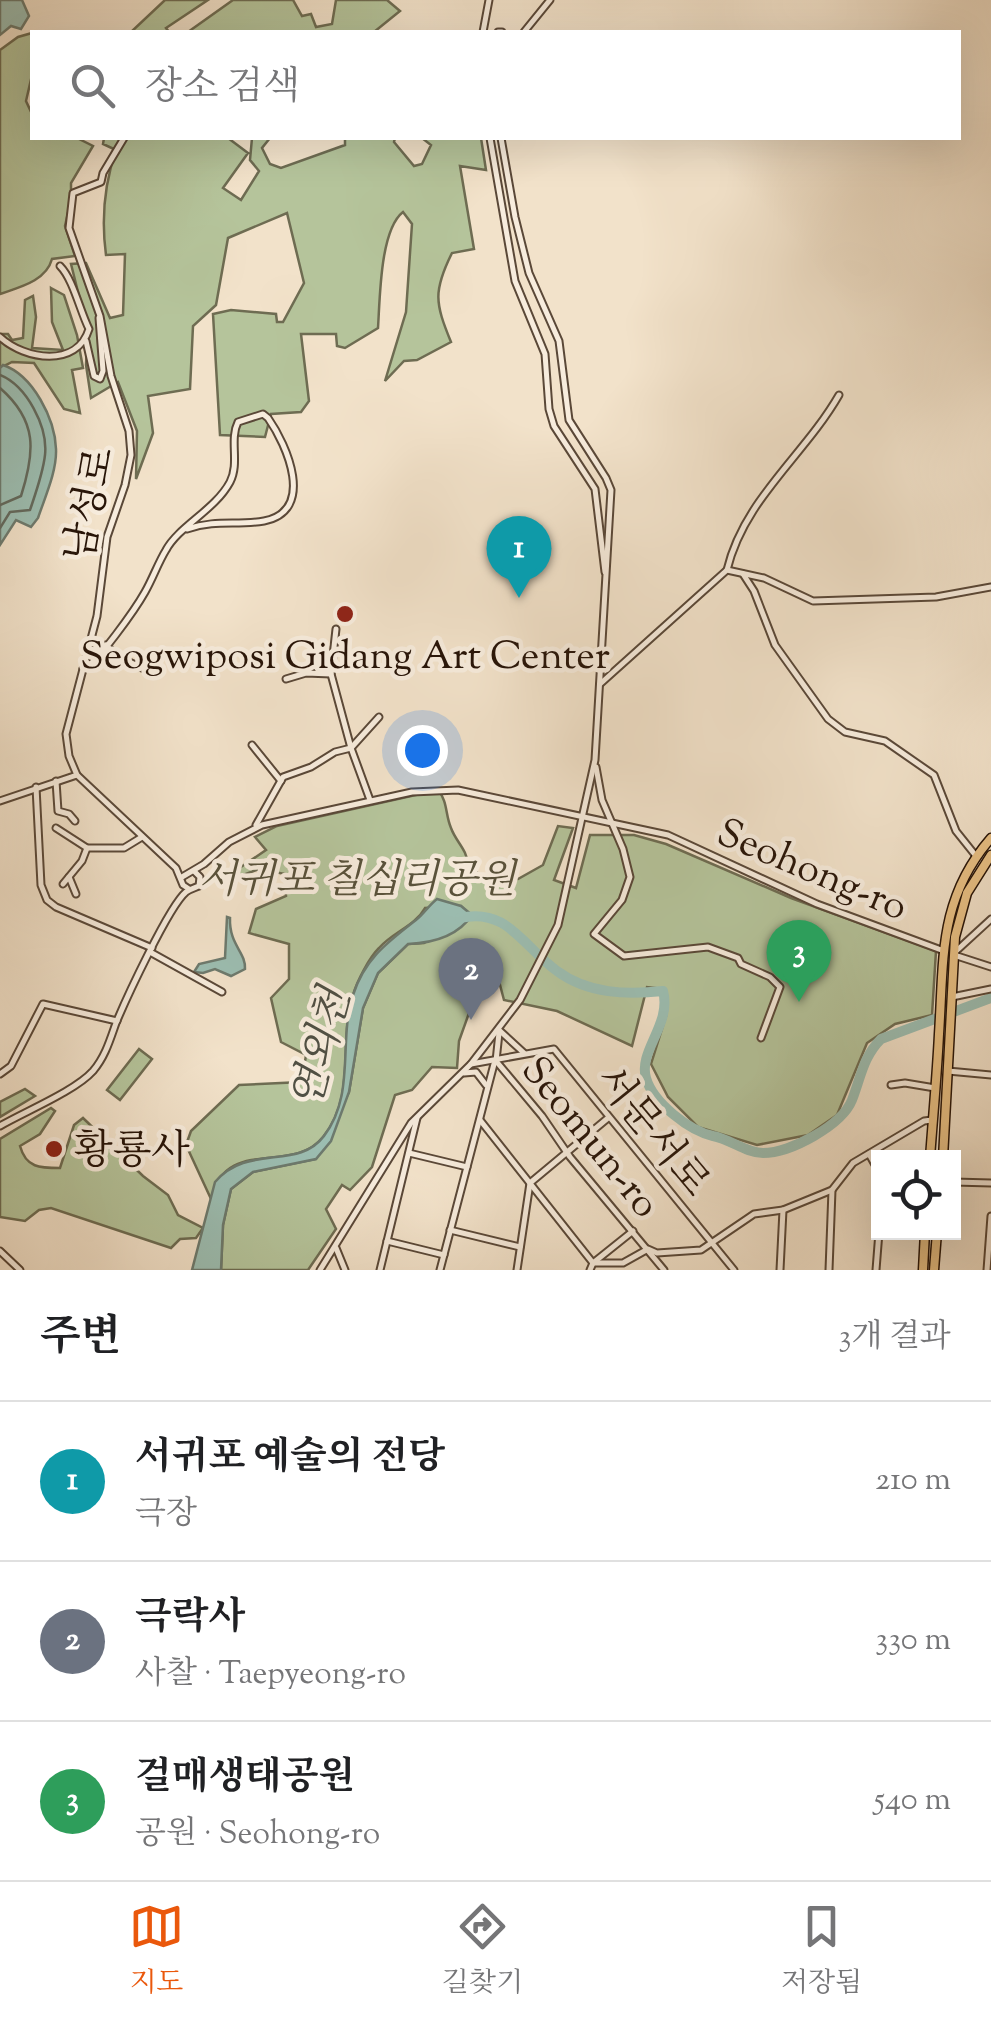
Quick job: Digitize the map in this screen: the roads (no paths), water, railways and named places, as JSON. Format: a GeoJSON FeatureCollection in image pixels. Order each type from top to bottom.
{"type":"FeatureCollection","features":[{"type":"Feature","properties":{"kind":"main road"},"geometry":{"type":"LineString","coordinates":[[930,1150],[942,951],[957,889],[991,838]]}},
{"type":"Feature","properties":{"kind":"main road"},"geometry":{"type":"LineString","coordinates":[[943,1150],[954,954],[967,893],[991,855]]}},
{"type":"Feature","properties":{"kind":"main road"},"geometry":{"type":"LineString","coordinates":[[923,1270],[925,1240]]}},
{"type":"Feature","properties":{"kind":"main road"},"geometry":{"type":"LineString","coordinates":[[934,1270],[936,1240]]}},
{"type":"Feature","properties":{"kind":"street"},"geometry":{"type":"LineString","coordinates":[[483,30],[489,0]]}},
{"type":"Feature","properties":{"kind":"street"},"geometry":{"type":"LineString","coordinates":[[526,30],[550,0]]}},
{"type":"Feature","properties":{"kind":"street","name":"남성로"},"geometry":{"type":"LineString","coordinates":[[77,775],[66,734],[97,616],[106,537],[126,486],[131,455],[129,431],[114,388],[100,316],[74,247],[68,217],[73,193],[101,182],[123,140]]}},
{"type":"Feature","properties":{"kind":"street"},"geometry":{"type":"LineString","coordinates":[[490,140],[516,281],[545,354],[554,426],[595,489],[606,584]]}},
{"type":"Feature","properties":{"kind":"street"},"geometry":{"type":"LineString","coordinates":[[320,1270],[417,1116],[471,1064],[533,978],[562,913],[595,760],[610,490],[569,420],[559,341],[525,258],[502,140]]}},
{"type":"Feature","properties":{"kind":"street"},"geometry":{"type":"LineString","coordinates":[[60,266],[68,275],[89,329],[86,340],[94,376],[100,379],[100,316]]}},
{"type":"Feature","properties":{"kind":"street"},"geometry":{"type":"LineString","coordinates":[[0,338],[13,348],[49,357],[72,353],[86,340]]}},
{"type":"Feature","properties":{"kind":"street"},"geometry":{"type":"LineString","coordinates":[[600,684],[727,570],[740,529],[839,395]]}},
{"type":"Feature","properties":{"kind":"street"},"geometry":{"type":"LineString","coordinates":[[83,669],[92,665],[143,596],[168,545],[219,497],[233,476],[234,428],[238,422],[262,414],[272,421],[294,476],[289,506],[265,521],[218,521],[186,529]]}},
{"type":"Feature","properties":{"kind":"street"},"geometry":{"type":"LineString","coordinates":[[727,570],[764,578],[814,601],[936,597],[991,587]]}},
{"type":"Feature","properties":{"kind":"street"},"geometry":{"type":"LineString","coordinates":[[741,572],[754,591],[775,645],[828,720],[844,732],[885,741],[934,775],[956,831],[976,856]]}},
{"type":"Feature","properties":{"kind":"street"},"geometry":{"type":"LineString","coordinates":[[336,629],[330,674],[370,800]]}},
{"type":"Feature","properties":{"kind":"street"},"geometry":{"type":"LineString","coordinates":[[106,644],[117,656],[146,670]]}},
{"type":"Feature","properties":{"kind":"street"},"geometry":{"type":"LineString","coordinates":[[286,679],[306,673],[330,674]]}},
{"type":"Feature","properties":{"kind":"street"},"geometry":{"type":"LineString","coordinates":[[184,875],[196,873],[229,842],[254,828],[281,781],[335,752],[351,748],[379,717]]}},
{"type":"Feature","properties":{"kind":"street"},"geometry":{"type":"LineString","coordinates":[[252,745],[281,781]]}},
{"type":"Feature","properties":{"kind":"street"},"geometry":{"type":"LineString","coordinates":[[595,760],[598,785],[629,867],[622,900],[594,934],[624,956],[712,948],[770,977],[780,987],[761,1038]]}},
{"type":"Feature","properties":{"kind":"street"},"geometry":{"type":"LineString","coordinates":[[0,800],[77,775],[184,875],[186,888],[92,1072],[73,1089],[0,1126]]}},
{"type":"Feature","properties":{"kind":"street"},"geometry":{"type":"LineString","coordinates":[[56,781],[58,811],[75,821]]}},
{"type":"Feature","properties":{"kind":"street"},"geometry":{"type":"LineString","coordinates":[[36,787],[40,885],[46,900],[151,950],[222,992]]}},
{"type":"Feature","properties":{"kind":"street","name":"Seohong-ro"},"geometry":{"type":"LineString","coordinates":[[254,828],[286,817],[412,792],[458,790],[668,835],[816,904],[991,967]]}},
{"type":"Feature","properties":{"kind":"street"},"geometry":{"type":"LineString","coordinates":[[56,828],[87,848],[124,848],[142,837]]}},
{"type":"Feature","properties":{"kind":"street"},"geometry":{"type":"LineString","coordinates":[[63,884],[87,848]]}},
{"type":"Feature","properties":{"kind":"street"},"geometry":{"type":"LineString","coordinates":[[186,888],[199,886],[196,873]]}},
{"type":"Feature","properties":{"kind":"street"},"geometry":{"type":"LineString","coordinates":[[69,876],[76,894]]}},
{"type":"Feature","properties":{"kind":"street"},"geometry":{"type":"LineString","coordinates":[[954,954],[991,919]]}},
{"type":"Feature","properties":{"kind":"street"},"geometry":{"type":"LineString","coordinates":[[952,997],[991,988]]}},
{"type":"Feature","properties":{"kind":"street"},"geometry":{"type":"LineString","coordinates":[[0,1074],[11,1066],[43,1004],[117,1021]]}},
{"type":"Feature","properties":{"kind":"street"},"geometry":{"type":"LineString","coordinates":[[499,1030],[524,1053]]}},
{"type":"Feature","properties":{"kind":"street","name":"Seomun-ro"},"geometry":{"type":"LineString","coordinates":[[499,1030],[496,1061],[664,1270]]}},
{"type":"Feature","properties":{"kind":"street","name":"서문서로"},"geometry":{"type":"LineString","coordinates":[[524,1053],[554,1049],[734,1270]]}},
{"type":"Feature","properties":{"kind":"street"},"geometry":{"type":"LineString","coordinates":[[471,1064],[524,1053]]}},
{"type":"Feature","properties":{"kind":"street"},"geometry":{"type":"LineString","coordinates":[[440,1270],[486,1085],[496,1061]]}},
{"type":"Feature","properties":{"kind":"street"},"geometry":{"type":"LineString","coordinates":[[948,1071],[991,1074]]}},
{"type":"Feature","properties":{"kind":"street"},"geometry":{"type":"LineString","coordinates":[[461,1074],[476,1072],[486,1085]]}},
{"type":"Feature","properties":{"kind":"street"},"geometry":{"type":"LineString","coordinates":[[890,1085],[936,1088]]}},
{"type":"Feature","properties":{"kind":"street"},"geometry":{"type":"LineString","coordinates":[[380,1270],[417,1116]]}},
{"type":"Feature","properties":{"kind":"street"},"geometry":{"type":"LineString","coordinates":[[478,1118],[591,1266]]}},
{"type":"Feature","properties":{"kind":"street"},"geometry":{"type":"LineString","coordinates":[[517,1270],[530,1183],[608,1118]]}},
{"type":"Feature","properties":{"kind":"street"},"geometry":{"type":"LineString","coordinates":[[591,1266],[624,1266],[648,1249],[657,1253],[700,1250],[754,1214],[783,1210],[832,1190],[853,1162],[924,1120],[932,1120]]}},
{"type":"Feature","properties":{"kind":"street"},"geometry":{"type":"LineString","coordinates":[[409,1153],[466,1167]]}},
{"type":"Feature","properties":{"kind":"street"},"geometry":{"type":"LineString","coordinates":[[869,1154],[871,1158]]}},
{"type":"Feature","properties":{"kind":"street"},"geometry":{"type":"LineString","coordinates":[[961,1182],[991,1183]]}},
{"type":"Feature","properties":{"kind":"street"},"geometry":{"type":"LineString","coordinates":[[829,1270],[832,1190]]}},
{"type":"Feature","properties":{"kind":"street"},"geometry":{"type":"LineString","coordinates":[[780,1270],[783,1210]]}},
{"type":"Feature","properties":{"kind":"street"},"geometry":{"type":"LineString","coordinates":[[988,1270],[991,1216]]}},
{"type":"Feature","properties":{"kind":"street"},"geometry":{"type":"LineString","coordinates":[[450,1230],[520,1246]]}},
{"type":"Feature","properties":{"kind":"street"},"geometry":{"type":"LineString","coordinates":[[591,1266],[633,1231]]}},
{"type":"Feature","properties":{"kind":"street"},"geometry":{"type":"LineString","coordinates":[[876,1270],[878,1240]]}},
{"type":"Feature","properties":{"kind":"street"},"geometry":{"type":"LineString","coordinates":[[387,1241],[444,1255]]}},
{"type":"Feature","properties":{"kind":"street"},"geometry":{"type":"LineString","coordinates":[[336,1248],[346,1270]]}},
{"type":"Feature","properties":{"kind":"street"},"geometry":{"type":"LineString","coordinates":[[0,1251],[20,1270]]}},
{"type":"Feature","properties":{"kind":"water"},"geometry":{"type":"Polygon","coordinates":[[[0,0],[22,0],[29,16],[21,29],[11,26],[0,35],[0,0]]]}},
{"type":"Feature","properties":{"kind":"water"},"geometry":{"type":"Polygon","coordinates":[[[3,365],[24,378],[40,399],[52,425],[56,457],[38,518],[31,527],[16,520],[0,545],[0,368],[3,365]]]}},
{"type":"Feature","properties":{"kind":"water"},"geometry":{"type":"Polygon","coordinates":[[[437,899],[461,906],[472,915],[444,937],[408,944],[378,973],[363,1008],[349,1092],[331,1141],[316,1159],[253,1172],[231,1189],[223,1225],[221,1270],[192,1270],[215,1182],[242,1163],[301,1152],[324,1136],[340,1103],[349,1013],[358,982],[378,952],[437,899]]]}},
{"type":"Feature","properties":{"kind":"water"},"geometry":{"type":"Polygon","coordinates":[[[227,917],[245,969],[231,976],[215,969],[194,972],[199,964],[225,958],[227,917]]]}},
{"type":"Feature","properties":{"kind":"waterway","name":"연외천"},"geometry":{"type":"LineString","coordinates":[[460,918],[477,916],[503,924],[557,971],[582,984],[622,992],[663,991],[663,1015],[645,1068],[656,1097],[694,1128],[763,1153],[801,1143],[838,1119],[852,1100],[866,1060],[881,1039],[991,998]]}},
{"type":"Feature","properties":{"kind":"place","name":"서귀포 예술의 전당"},"geometry":{"type":"Point","coordinates":[519,598]}},
{"type":"Feature","properties":{"kind":"place","name":"Seogwiposi Gidang Art Center"},"geometry":{"type":"Point","coordinates":[345,614]}},
{"type":"Feature","properties":{"kind":"place","name":"걸매생태공원"},"geometry":{"type":"Point","coordinates":[799,1002]}},
{"type":"Feature","properties":{"kind":"place","name":"극락사"},"geometry":{"type":"Point","coordinates":[471,1020]}},
{"type":"Feature","properties":{"kind":"place","name":"황룡사"},"geometry":{"type":"Point","coordinates":[54,1149]}},
{"type":"Feature","properties":{"kind":"park label","name":"서귀포 칠십리공원"},"geometry":{"type":"Point","coordinates":[357,878]}}]}
